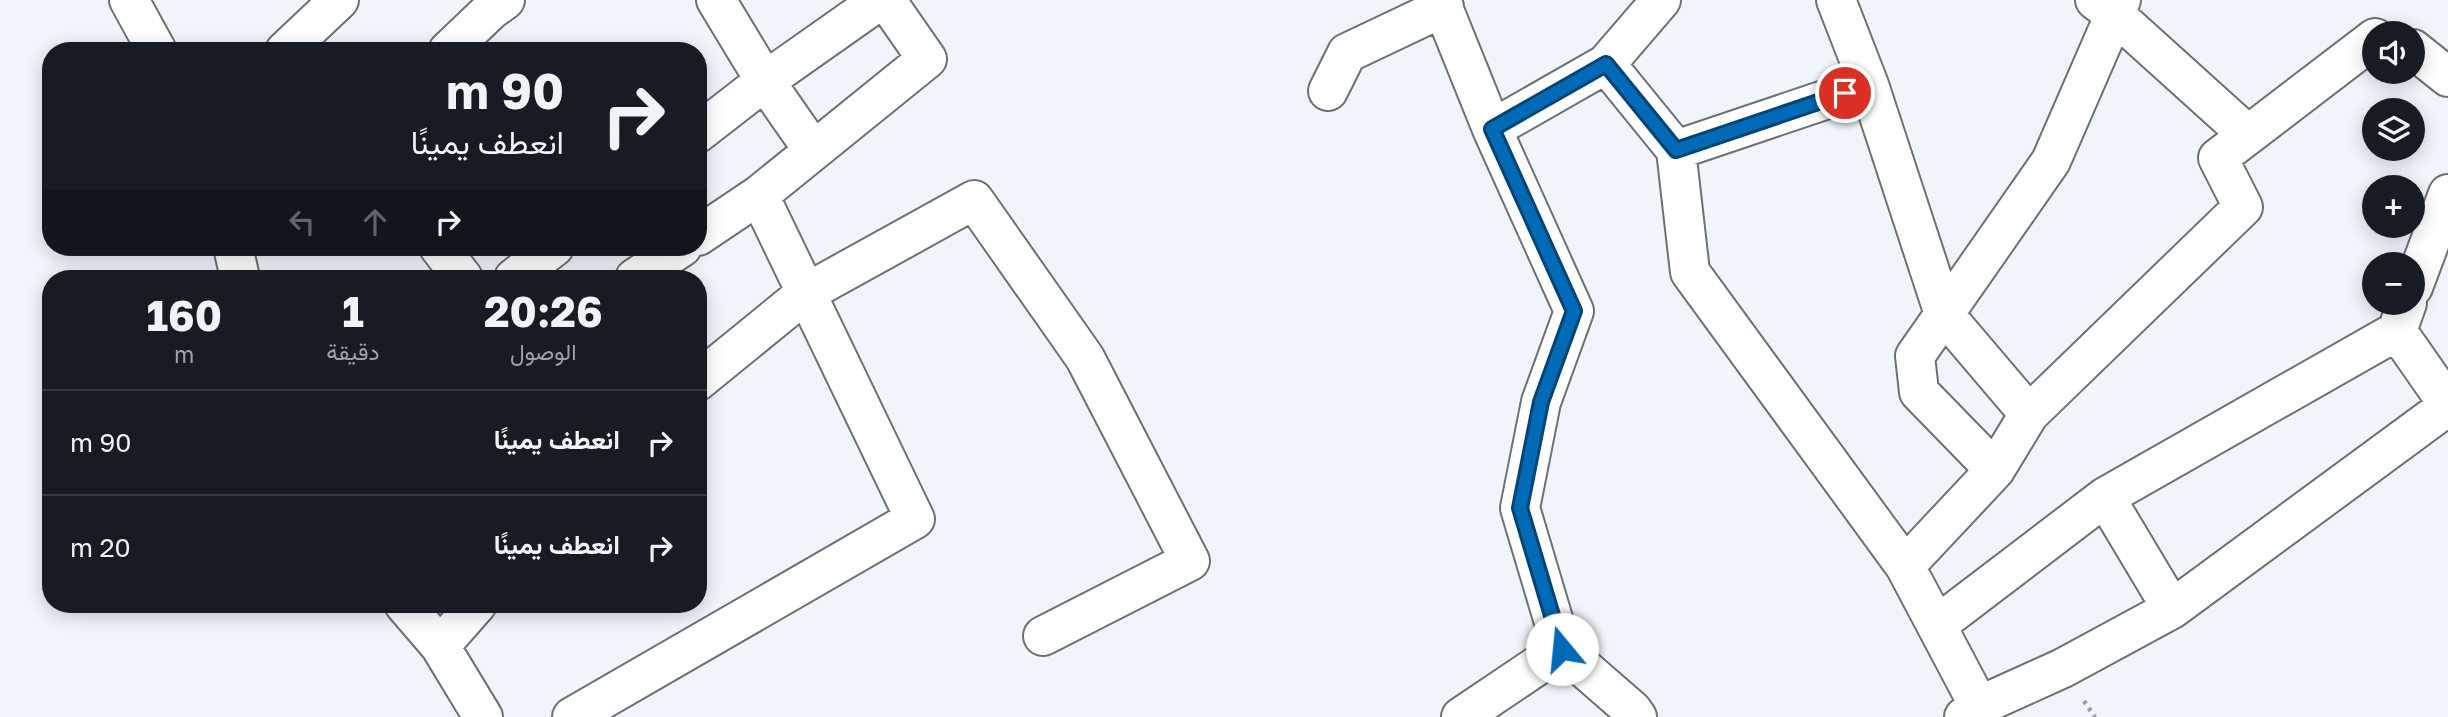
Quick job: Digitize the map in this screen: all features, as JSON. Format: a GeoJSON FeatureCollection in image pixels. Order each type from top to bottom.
{"type":"FeatureCollection","features":[{"type":"Feature","properties":{"kind":"street"},"geometry":{"type":"LineString","coordinates":[[129,0],[152,42]]}},
{"type":"Feature","properties":{"kind":"street"},"geometry":{"type":"LineString","coordinates":[[295,42],[339,0]]}},
{"type":"Feature","properties":{"kind":"street"},"geometry":{"type":"LineString","coordinates":[[716,0],[765,81],[813,150]]}},
{"type":"Feature","properties":{"kind":"street"},"geometry":{"type":"LineString","coordinates":[[707,126],[765,81],[880,0]]}},
{"type":"Feature","properties":{"kind":"street"},"geometry":{"type":"LineString","coordinates":[[707,230],[759,195],[927,59],[886,0]]}},
{"type":"Feature","properties":{"kind":"street"},"geometry":{"type":"LineString","coordinates":[[1492,129],[1606,64],[1661,0]]}},
{"type":"Feature","properties":{"kind":"street"},"geometry":{"type":"LineString","coordinates":[[1836,0],[1869,85],[1944,314],[2029,414]]}},
{"type":"Feature","properties":{"kind":"street"},"geometry":{"type":"LineString","coordinates":[[456,42],[493,3]]}},
{"type":"Feature","properties":{"kind":"street"},"geometry":{"type":"LineString","coordinates":[[1328,92],[1347,53],[1442,4],[1492,129],[1574,311],[1541,402],[1520,508],[1562,649],[1637,717]]}},
{"type":"Feature","properties":{"kind":"street"},"geometry":{"type":"LineString","coordinates":[[1995,470],[1919,392],[1915,356],[2051,160],[2110,5],[2247,134]]}},
{"type":"Feature","properties":{"kind":"street"},"geometry":{"type":"LineString","coordinates":[[1905,566],[1995,470],[2029,414],[2244,207],[2218,158],[2362,48]]}},
{"type":"Feature","properties":{"kind":"street"},"geometry":{"type":"LineString","coordinates":[[2425,59],[2448,78]]}},
{"type":"Feature","properties":{"kind":"street"},"geometry":{"type":"LineString","coordinates":[[1606,64],[1676,150],[1690,272],[1905,566],[1937,625],[1971,711],[2063,668],[2172,609],[2448,405],[2402,317],[2105,496],[1937,625]]}},
{"type":"Feature","properties":{"kind":"street"},"geometry":{"type":"LineString","coordinates":[[1676,150],[1869,85]]}},
{"type":"Feature","properties":{"kind":"street"},"geometry":{"type":"LineString","coordinates":[[2425,255],[2448,194]]}},
{"type":"Feature","properties":{"kind":"street"},"geometry":{"type":"LineString","coordinates":[[572,717],[915,519],[759,195]]}},
{"type":"Feature","properties":{"kind":"street"},"geometry":{"type":"LineString","coordinates":[[707,374],[806,293],[974,200],[1084,358],[1190,561],[1043,636]]}},
{"type":"Feature","properties":{"kind":"street"},"geometry":{"type":"LineString","coordinates":[[446,256],[457,270]]}},
{"type":"Feature","properties":{"kind":"street"},"geometry":{"type":"LineString","coordinates":[[524,270],[542,256]]}},
{"type":"Feature","properties":{"kind":"street"},"geometry":{"type":"LineString","coordinates":[[647,270],[668,256]]}},
{"type":"Feature","properties":{"kind":"street"},"geometry":{"type":"LineString","coordinates":[[2105,496],[2172,609]]}},
{"type":"Feature","properties":{"kind":"street"},"geometry":{"type":"LineString","coordinates":[[412,613],[439,646],[484,717]]}},
{"type":"Feature","properties":{"kind":"street"},"geometry":{"type":"LineString","coordinates":[[439,646],[469,613]]}},
{"type":"Feature","properties":{"kind":"street"},"geometry":{"type":"LineString","coordinates":[[1461,717],[1562,649]]}},
{"type":"Feature","properties":{"kind":"route"},"geometry":{"type":"LineString","coordinates":[[1562,649],[1520,508],[1541,402],[1574,311],[1492,129],[1606,64],[1676,150],[1845,93]]}}]}
